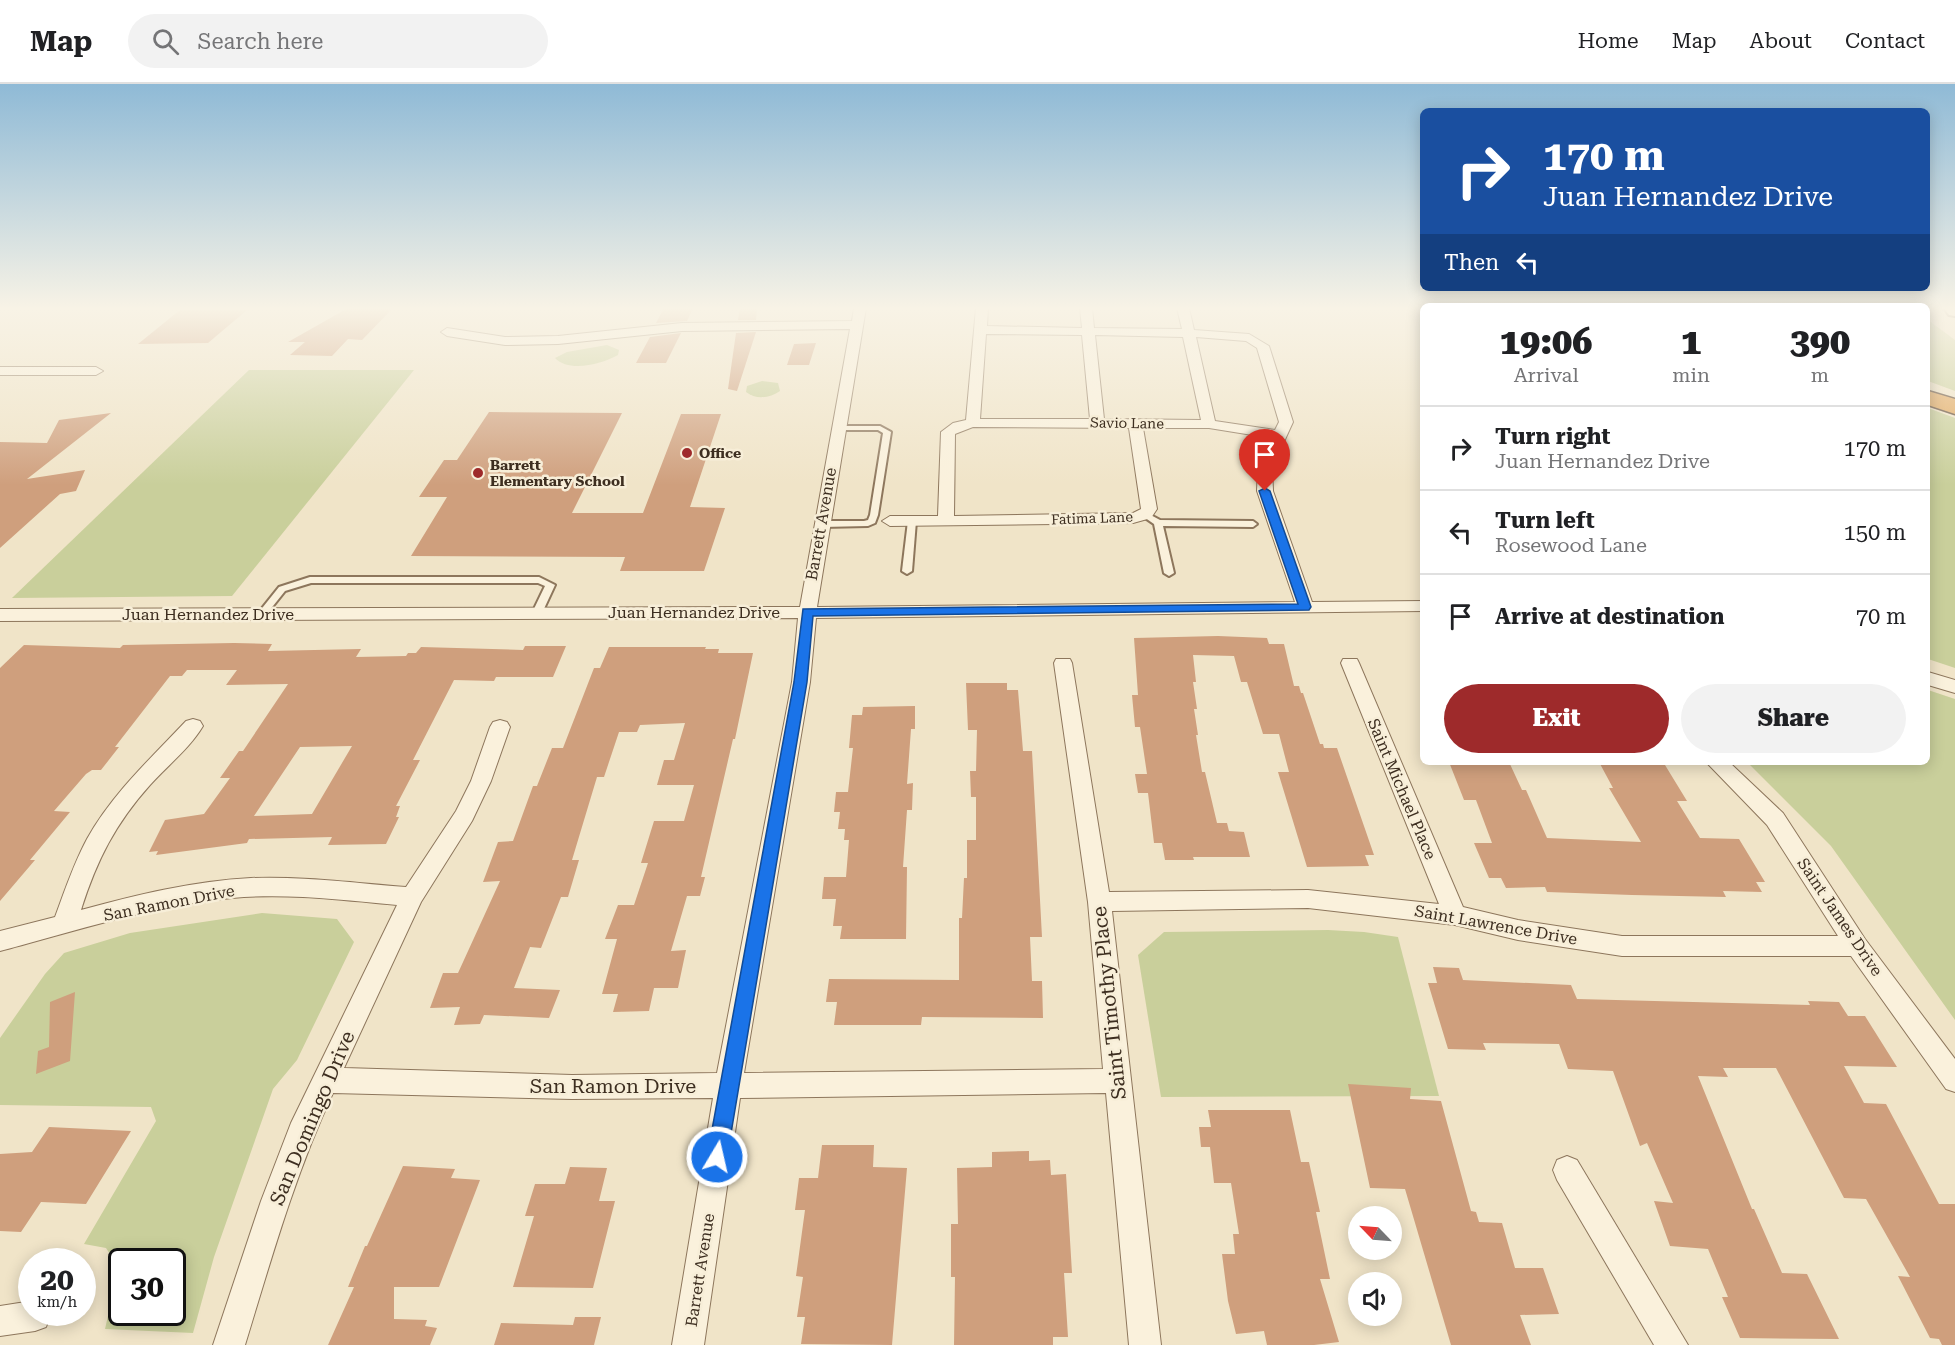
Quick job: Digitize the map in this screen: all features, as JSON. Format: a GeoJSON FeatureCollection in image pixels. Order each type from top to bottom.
{"type":"FeatureCollection","features":[{"type":"Feature","properties":{"kind":"highway"},"geometry":{"type":"LineString","coordinates":[[1930,399],[1955,407]]}},
{"type":"Feature","properties":{"kind":"street","name":"Barrett Avenue"},"geometry":{"type":"LineString","coordinates":[[688,1345],[728,1087],[801,682],[807,612],[850,367]]}},
{"type":"Feature","properties":{"kind":"street"},"geometry":{"type":"LineString","coordinates":[[946,521],[948,432],[958,426],[973,423],[977,367]]}},
{"type":"Feature","properties":{"kind":"street"},"geometry":{"type":"LineString","coordinates":[[1091,367],[1096,423]]}},
{"type":"Feature","properties":{"kind":"street"},"geometry":{"type":"LineString","coordinates":[[1197,367],[1209,424]]}},
{"type":"Feature","properties":{"kind":"street"},"geometry":{"type":"LineString","coordinates":[[1269,367],[1286,422],[1265,468],[1265,491],[1305,607]]}},
{"type":"Feature","properties":{"kind":"street"},"geometry":{"type":"LineString","coordinates":[[0,371],[96,371]]}},
{"type":"Feature","properties":{"kind":"street","name":"Savio Lane"},"geometry":{"type":"LineString","coordinates":[[973,423],[1209,424],[1279,435]]}},
{"type":"Feature","properties":{"kind":"street","name":"Fatima Lane"},"geometry":{"type":"LineString","coordinates":[[890,521],[1151,519],[1135,424]]}},
{"type":"Feature","properties":{"kind":"street","name":"Juan Hernandez Drive"},"geometry":{"type":"LineString","coordinates":[[0,615],[807,612],[1420,606]]}},
{"type":"Feature","properties":{"kind":"street","name":"Saint Timothy Place"},"geometry":{"type":"LineString","coordinates":[[1063,663],[1099,902],[1145,1345]]}},
{"type":"Feature","properties":{"kind":"street","name":"Saint Michael Place"},"geometry":{"type":"LineString","coordinates":[[1350,663],[1455,915]]}},
{"type":"Feature","properties":{"kind":"street"},"geometry":{"type":"LineString","coordinates":[[1930,679],[1955,687]]}},
{"type":"Feature","properties":{"kind":"street"},"geometry":{"type":"LineString","coordinates":[[64,925],[82,872],[109,822],[142,781],[193,726]]}},
{"type":"Feature","properties":{"kind":"street","name":"San Domingo Drive"},"geometry":{"type":"LineString","coordinates":[[229,1345],[275,1201],[305,1123],[412,897],[472,798],[493,753],[500,727]]}},
{"type":"Feature","properties":{"kind":"street","name":"Saint James Drive"},"geometry":{"type":"LineString","coordinates":[[1719,765],[1775,819],[1857,946],[1955,1080]]}},
{"type":"Feature","properties":{"kind":"street","name":"San Ramon Drive"},"geometry":{"type":"LineString","coordinates":[[0,941],[140,906],[229,889],[281,887],[412,897]]}},
{"type":"Feature","properties":{"kind":"street","name":"Saint Lawrence Drive"},"geometry":{"type":"LineString","coordinates":[[1099,902],[1308,899],[1455,915],[1518,930],[1622,946],[1857,946]]}},
{"type":"Feature","properties":{"kind":"street","name":"San Ramon Drive"},"geometry":{"type":"LineString","coordinates":[[325,1080],[572,1087],[1117,1082]]}},
{"type":"Feature","properties":{"kind":"street"},"geometry":{"type":"LineString","coordinates":[[1567,1170],[1672,1345]]}},
{"type":"Feature","properties":{"kind":"street"},"geometry":{"type":"LineString","coordinates":[[0,1321],[18,1318]]}},
{"type":"Feature","properties":{"kind":"lane"},"geometry":{"type":"LineString","coordinates":[[822,524],[864,524],[872,521],[874,515],[887,432],[880,428],[838,428]]}},
{"type":"Feature","properties":{"kind":"lane"},"geometry":{"type":"LineString","coordinates":[[1169,573],[1151,519],[1253,524]]}},
{"type":"Feature","properties":{"kind":"lane"},"geometry":{"type":"LineString","coordinates":[[908,571],[912,521]]}},
{"type":"Feature","properties":{"kind":"lane"},"geometry":{"type":"LineString","coordinates":[[262,614],[282,589],[310,580],[539,580],[550,585],[537,612]]}},
{"type":"Feature","properties":{"kind":"green space"},"geometry":{"type":"Polygon","coordinates":[[[1930,367],[1955,367],[1955,391],[1930,382],[1930,367]]]}},
{"type":"Feature","properties":{"kind":"green space"},"geometry":{"type":"Polygon","coordinates":[[[249,370],[414,370],[232,596],[12,598],[249,370]]]}},
{"type":"Feature","properties":{"kind":"green space"},"geometry":{"type":"Polygon","coordinates":[[[762,381],[778,383],[780,391],[763,397],[746,392],[747,386],[762,381]]]}},
{"type":"Feature","properties":{"kind":"green space"},"geometry":{"type":"Polygon","coordinates":[[[1930,409],[1955,418],[1955,668],[1930,660],[1930,409]]]}},
{"type":"Feature","properties":{"kind":"green space"},"geometry":{"type":"Polygon","coordinates":[[[1930,691],[1955,699],[1955,1020],[1831,846],[1750,765],[1930,765],[1930,691]]]}},
{"type":"Feature","properties":{"kind":"green space"},"geometry":{"type":"Polygon","coordinates":[[[262,913],[337,919],[354,942],[297,1060],[273,1089],[214,1257],[193,1333],[105,1329],[108,1316],[108,1326],[186,1326],[186,1248],[108,1248],[108,1251],[106,1248],[84,1244],[156,1121],[151,1107],[0,1105],[0,1038],[45,974],[64,953],[130,933],[262,913]]]}},
{"type":"Feature","properties":{"kind":"green space"},"geometry":{"type":"Polygon","coordinates":[[[1328,930],[1398,937],[1439,1096],[1161,1097],[1138,955],[1164,932],[1328,930]]]}},
{"type":"Feature","properties":{"kind":"building"},"geometry":{"type":"Polygon","coordinates":[[[731,367],[745,367],[737,391],[728,389],[731,367]]]}},
{"type":"Feature","properties":{"kind":"building"},"geometry":{"type":"Polygon","coordinates":[[[489,412],[622,413],[572,513],[643,513],[681,414],[721,414],[690,507],[725,508],[704,571],[620,571],[625,557],[411,556],[447,497],[419,497],[444,460],[457,460],[489,412]]]}},
{"type":"Feature","properties":{"kind":"building"},"geometry":{"type":"Polygon","coordinates":[[[111,413],[27,479],[85,470],[76,491],[60,494],[0,548],[0,442],[47,443],[59,420],[111,413]]]}},
{"type":"Feature","properties":{"kind":"building"},"geometry":{"type":"Polygon","coordinates":[[[1218,636],[1267,638],[1269,644],[1284,644],[1294,686],[1299,686],[1303,693],[1320,744],[1323,744],[1324,748],[1337,748],[1374,855],[1365,855],[1369,866],[1307,867],[1278,772],[1289,772],[1279,734],[1263,734],[1247,682],[1241,682],[1234,656],[1193,655],[1196,682],[1193,682],[1197,709],[1194,709],[1198,735],[1196,735],[1202,772],[1205,772],[1217,823],[1227,823],[1229,831],[1244,832],[1250,857],[1193,857],[1194,860],[1165,860],[1162,843],[1154,843],[1148,793],[1138,793],[1135,774],[1147,774],[1140,727],[1135,727],[1132,695],[1138,695],[1134,638],[1218,636]]]}},
{"type":"Feature","properties":{"kind":"building"},"geometry":{"type":"Polygon","coordinates":[[[234,643],[272,644],[268,651],[361,649],[356,657],[406,656],[408,653],[416,653],[421,647],[523,650],[525,646],[566,646],[553,677],[496,677],[494,681],[454,680],[413,760],[420,760],[396,806],[400,806],[396,817],[399,817],[386,844],[328,845],[332,837],[249,839],[247,843],[156,855],[158,851],[149,852],[165,820],[204,814],[230,778],[220,778],[239,751],[243,751],[288,684],[226,685],[237,670],[187,670],[182,676],[170,676],[115,747],[119,747],[101,770],[92,770],[86,774],[54,811],[70,812],[30,860],[35,860],[0,901],[0,668],[24,645],[120,648],[123,645],[234,643]],[[352,746],[300,747],[254,816],[312,814],[352,746]]]}},
{"type":"Feature","properties":{"kind":"building"},"geometry":{"type":"Polygon","coordinates":[[[609,647],[706,647],[705,649],[719,649],[718,653],[753,653],[735,739],[733,739],[701,877],[705,877],[700,896],[687,896],[671,951],[686,950],[678,988],[654,988],[649,1011],[613,1012],[618,994],[602,994],[617,939],[605,939],[618,905],[634,905],[648,863],[641,863],[654,821],[684,821],[694,785],[657,785],[664,760],[674,760],[685,723],[640,725],[637,732],[619,732],[604,777],[597,777],[572,860],[579,860],[568,897],[561,897],[541,948],[530,947],[514,988],[560,990],[549,1018],[484,1015],[480,1024],[454,1025],[460,1007],[430,1008],[443,973],[458,973],[500,881],[483,882],[498,842],[513,841],[533,786],[537,786],[552,748],[563,748],[594,668],[600,668],[609,647]]]}},
{"type":"Feature","properties":{"kind":"building"},"geometry":{"type":"Polygon","coordinates":[[[966,683],[1007,683],[1007,690],[1018,690],[1023,751],[1032,751],[1042,937],[1030,937],[1032,981],[1042,981],[1043,1018],[922,1017],[921,1025],[834,1025],[837,1002],[826,1002],[829,979],[959,980],[959,918],[962,918],[964,878],[967,878],[967,840],[976,840],[976,797],[971,797],[970,771],[976,771],[977,730],[968,730],[966,683]]]}},
{"type":"Feature","properties":{"kind":"building"},"geometry":{"type":"Polygon","coordinates":[[[915,706],[915,729],[911,729],[907,784],[913,783],[912,810],[907,810],[903,867],[907,867],[906,939],[840,939],[842,926],[833,926],[836,899],[822,899],[824,877],[846,877],[849,840],[844,840],[845,829],[838,829],[840,812],[834,812],[836,792],[848,792],[853,748],[849,748],[852,715],[862,715],[863,707],[915,706]]]}},
{"type":"Feature","properties":{"kind":"building"},"geometry":{"type":"Polygon","coordinates":[[[1450,765],[1510,765],[1522,790],[1526,790],[1547,838],[1641,842],[1609,788],[1613,788],[1601,765],[1665,765],[1687,801],[1677,801],[1700,838],[1739,839],[1765,882],[1756,882],[1762,892],[1723,891],[1726,897],[1547,892],[1545,887],[1506,888],[1501,878],[1489,878],[1474,843],[1492,843],[1476,800],[1464,800],[1450,765]]]}},
{"type":"Feature","properties":{"kind":"building"},"geometry":{"type":"Polygon","coordinates":[[[1433,967],[1459,968],[1463,980],[1571,985],[1577,999],[1810,1005],[1808,1001],[1839,1002],[1848,1016],[1865,1016],[1897,1067],[1844,1066],[1864,1103],[1886,1104],[1939,1204],[1955,1204],[1955,1345],[1942,1345],[1939,1339],[1930,1338],[1898,1276],[1910,1277],[1866,1199],[1844,1198],[1776,1068],[1723,1068],[1728,1077],[1698,1076],[1752,1209],[1754,1209],[1782,1273],[1807,1274],[1839,1339],[1740,1338],[1722,1297],[1728,1297],[1708,1249],[1670,1246],[1654,1201],[1673,1203],[1647,1143],[1640,1146],[1613,1071],[1568,1069],[1559,1044],[1483,1043],[1486,1050],[1448,1049],[1428,983],[1437,983],[1433,967]]]}},
{"type":"Feature","properties":{"kind":"building"},"geometry":{"type":"Polygon","coordinates":[[[75,992],[70,1061],[36,1074],[38,1051],[49,1047],[50,1002],[75,992]]]}},
{"type":"Feature","properties":{"kind":"building"},"geometry":{"type":"Polygon","coordinates":[[[1348,1084],[1411,1088],[1410,1099],[1441,1101],[1471,1211],[1476,1212],[1479,1222],[1502,1223],[1515,1268],[1543,1268],[1559,1314],[1520,1315],[1531,1345],[1451,1345],[1405,1189],[1370,1188],[1348,1084]]]}},
{"type":"Feature","properties":{"kind":"building"},"geometry":{"type":"Polygon","coordinates":[[[1208,1110],[1290,1110],[1301,1162],[1309,1162],[1320,1212],[1316,1212],[1330,1279],[1320,1279],[1339,1342],[1314,1345],[1267,1345],[1264,1331],[1236,1334],[1228,1301],[1222,1254],[1235,1254],[1233,1234],[1239,1234],[1231,1183],[1214,1183],[1210,1147],[1201,1147],[1199,1127],[1211,1127],[1208,1110]]]}},
{"type":"Feature","properties":{"kind":"building"},"geometry":{"type":"Polygon","coordinates":[[[49,1127],[131,1131],[86,1204],[41,1202],[21,1232],[0,1231],[0,1154],[32,1152],[49,1127]]]}},
{"type":"Feature","properties":{"kind":"building"},"geometry":{"type":"Polygon","coordinates":[[[822,1145],[874,1145],[873,1167],[907,1168],[892,1345],[801,1344],[805,1317],[797,1317],[803,1277],[796,1276],[805,1210],[795,1210],[799,1178],[818,1178],[822,1145]]]}},
{"type":"Feature","properties":{"kind":"building"},"geometry":{"type":"Polygon","coordinates":[[[1029,1151],[1029,1161],[1050,1160],[1051,1175],[1066,1174],[1072,1273],[1064,1273],[1068,1337],[1053,1337],[1053,1345],[954,1345],[955,1277],[951,1277],[951,1224],[958,1224],[957,1168],[992,1167],[992,1152],[1029,1151]]]}},
{"type":"Feature","properties":{"kind":"building"},"geometry":{"type":"Polygon","coordinates":[[[403,1166],[455,1169],[451,1178],[480,1180],[439,1287],[394,1287],[394,1319],[427,1320],[425,1326],[437,1328],[430,1345],[328,1345],[354,1287],[348,1287],[365,1246],[367,1246],[403,1166]]]}},
{"type":"Feature","properties":{"kind":"building"},"geometry":{"type":"Polygon","coordinates":[[[570,1167],[607,1168],[599,1201],[615,1201],[593,1288],[513,1287],[534,1216],[525,1216],[535,1184],[565,1184],[570,1167]]]}},
{"type":"Feature","properties":{"kind":"building"},"geometry":{"type":"Polygon","coordinates":[[[575,1317],[601,1317],[594,1345],[494,1345],[501,1323],[573,1325],[575,1317]]]}},
{"type":"Feature","properties":{"kind":"place","name":"Office"},"geometry":{"type":"Point","coordinates":[687,453]}},
{"type":"Feature","properties":{"kind":"place","name":"Barrett Elementary School"},"geometry":{"type":"Point","coordinates":[478,473]}},
{"type":"Feature","properties":{"kind":"route"},"geometry":{"type":"LineString","coordinates":[[717,1157],[801,682],[807,612],[1305,607],[1265,491]]}}]}
